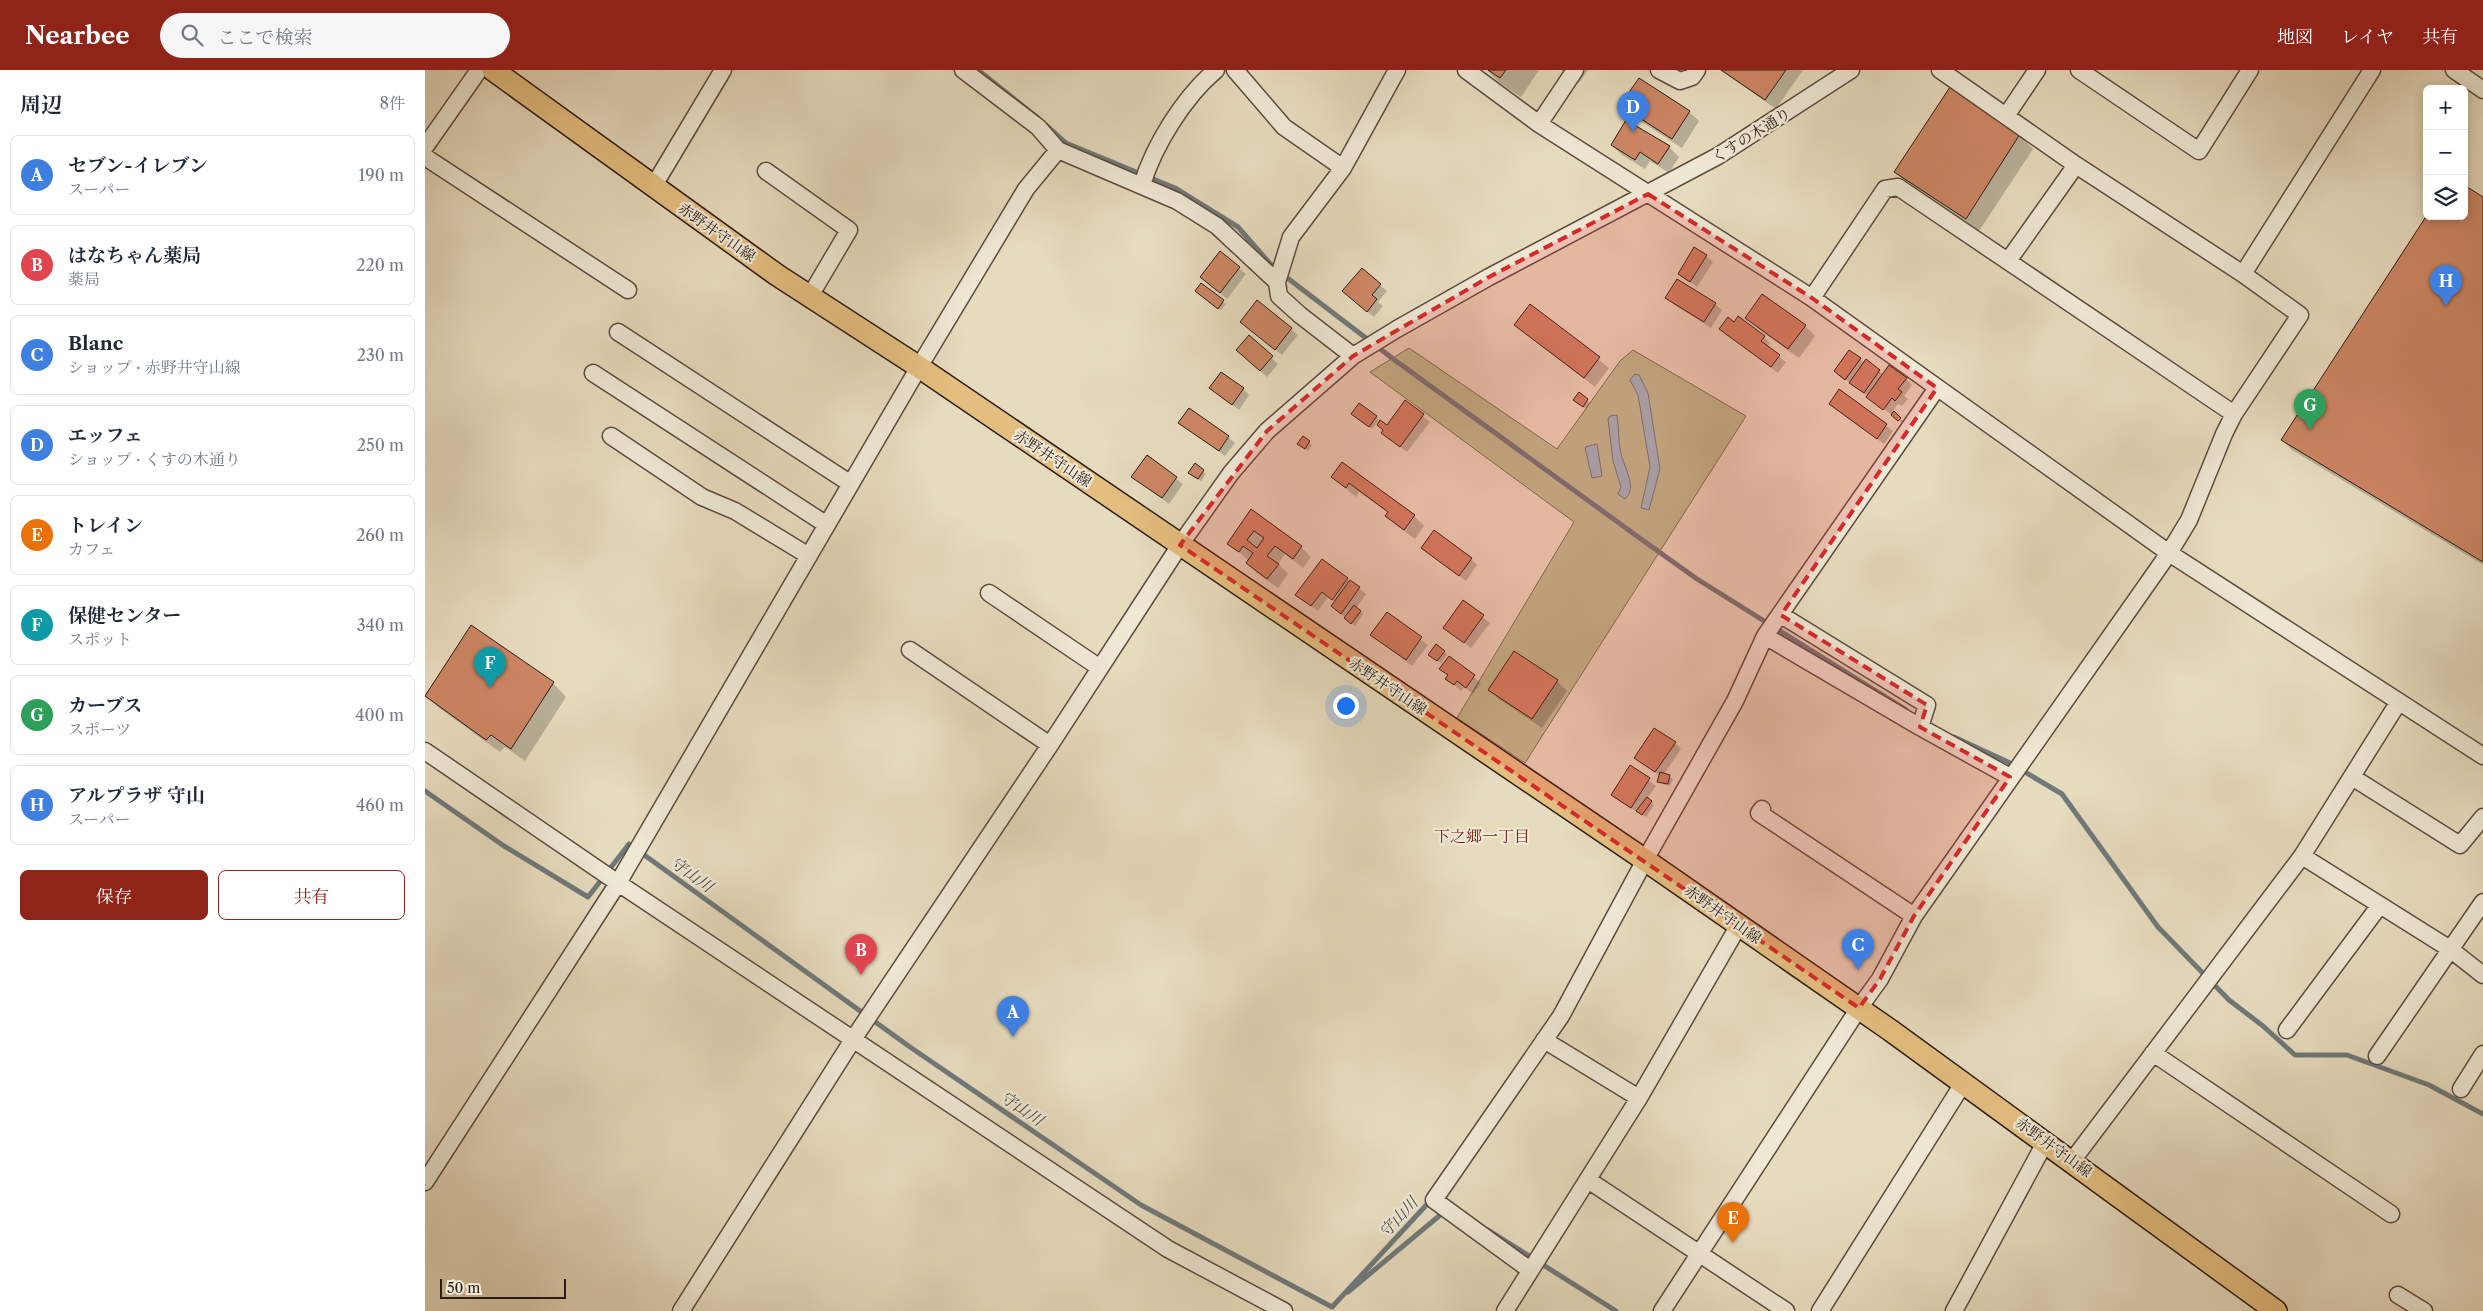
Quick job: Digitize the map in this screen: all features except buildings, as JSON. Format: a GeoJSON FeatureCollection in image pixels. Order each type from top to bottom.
{"type":"FeatureCollection","features":[{"type":"Feature","properties":{"kind":"main road","name":"赤野井守山線"},"geometry":{"type":"LineString","coordinates":[[493,70],[653,186],[810,296],[919,367],[1645,860],[1859,1008],[1964,1082],[2276,1311]]}},
{"type":"Feature","properties":{"kind":"street"},"geometry":{"type":"LineString","coordinates":[[425,147],[479,70]]}},
{"type":"Feature","properties":{"kind":"street"},"geometry":{"type":"LineString","coordinates":[[653,186],[723,70]]}},
{"type":"Feature","properties":{"kind":"street"},"geometry":{"type":"LineString","coordinates":[[963,70],[1038,127],[1058,150],[1144,176],[1177,201],[1217,226],[1279,275]]}},
{"type":"Feature","properties":{"kind":"street"},"geometry":{"type":"LineString","coordinates":[[1144,176],[1197,86],[1216,70]]}},
{"type":"Feature","properties":{"kind":"street"},"geometry":{"type":"LineString","coordinates":[[1235,70],[1284,127],[1343,168]]}},
{"type":"Feature","properties":{"kind":"street"},"geometry":{"type":"LineString","coordinates":[[1353,356],[1300,315],[1279,296],[1279,275],[1291,238],[1343,168],[1397,70]]}},
{"type":"Feature","properties":{"kind":"street"},"geometry":{"type":"LineString","coordinates":[[1466,70],[1539,124],[1812,298],[2169,553],[2398,703],[2483,756]]}},
{"type":"Feature","properties":{"kind":"street"},"geometry":{"type":"LineString","coordinates":[[1539,124],[1575,70]]}},
{"type":"Feature","properties":{"kind":"street"},"geometry":{"type":"LineString","coordinates":[[1659,70],[1675,80],[1683,81],[1692,76],[1697,70]]}},
{"type":"Feature","properties":{"kind":"street","name":"くすの木通り"},"geometry":{"type":"LineString","coordinates":[[681,1311],[853,1038],[1050,745],[1179,545],[1231,473],[1267,431],[1353,356],[1489,277],[1718,156],[1851,70]]}},
{"type":"Feature","properties":{"kind":"street"},"geometry":{"type":"LineString","coordinates":[[1662,1311],[1859,1008],[1881,979],[1914,916],[2169,553],[2189,520],[2223,434],[2234,414],[2300,315],[2243,274],[2076,165],[1940,70]]}},
{"type":"Feature","properties":{"kind":"street"},"geometry":{"type":"LineString","coordinates":[[2006,116],[2037,70]]}},
{"type":"Feature","properties":{"kind":"street"},"geometry":{"type":"LineString","coordinates":[[2079,70],[2199,151],[2250,70]]}},
{"type":"Feature","properties":{"kind":"street"},"geometry":{"type":"LineString","coordinates":[[2243,274],[2372,70]]}},
{"type":"Feature","properties":{"kind":"street"},"geometry":{"type":"LineString","coordinates":[[2456,71],[2483,90]]}},
{"type":"Feature","properties":{"kind":"street"},"geometry":{"type":"LineString","coordinates":[[425,1182],[618,883],[919,367],[1026,189],[1058,150]]}},
{"type":"Feature","properties":{"kind":"street"},"geometry":{"type":"LineString","coordinates":[[425,157],[628,290]]}},
{"type":"Feature","properties":{"kind":"street"},"geometry":{"type":"LineString","coordinates":[[2008,261],[2076,165]]}},
{"type":"Feature","properties":{"kind":"street"},"geometry":{"type":"LineString","coordinates":[[766,171],[849,230],[810,296]]}},
{"type":"Feature","properties":{"kind":"street"},"geometry":{"type":"LineString","coordinates":[[1812,298],[1885,189],[1898,187],[2234,414]]}},
{"type":"Feature","properties":{"kind":"street"},"geometry":{"type":"LineString","coordinates":[[618,332],[851,484]]}},
{"type":"Feature","properties":{"kind":"street"},"geometry":{"type":"LineString","coordinates":[[593,373],[827,525]]}},
{"type":"Feature","properties":{"kind":"street"},"geometry":{"type":"LineString","coordinates":[[1531,1270],[1434,1200],[1561,1016],[1645,860],[1735,701],[1765,636],[1937,388]]}},
{"type":"Feature","properties":{"kind":"street"},"geometry":{"type":"LineString","coordinates":[[611,436],[703,497],[735,511],[809,556]]}},
{"type":"Feature","properties":{"kind":"street"},"geometry":{"type":"LineString","coordinates":[[989,593],[1100,668]]}},
{"type":"Feature","properties":{"kind":"street"},"geometry":{"type":"LineString","coordinates":[[1781,615],[1865,668],[1927,704],[1919,727]]}},
{"type":"Feature","properties":{"kind":"street"},"geometry":{"type":"LineString","coordinates":[[1765,636],[1919,727],[2010,777]]}},
{"type":"Feature","properties":{"kind":"street"},"geometry":{"type":"LineString","coordinates":[[909,650],[1050,745]]}},
{"type":"Feature","properties":{"kind":"street"},"geometry":{"type":"LineString","coordinates":[[1854,688],[1865,668]]}},
{"type":"Feature","properties":{"kind":"street"},"geometry":{"type":"LineString","coordinates":[[2072,1161],[2302,856],[2398,703]]}},
{"type":"Feature","properties":{"kind":"street"},"geometry":{"type":"LineString","coordinates":[[425,750],[618,883],[1168,1249],[1284,1311]]}},
{"type":"Feature","properties":{"kind":"street"},"geometry":{"type":"LineString","coordinates":[[2352,777],[2460,846],[2483,818]]}},
{"type":"Feature","properties":{"kind":"street"},"geometry":{"type":"LineString","coordinates":[[1762,809],[1759,813],[1914,916]]}},
{"type":"Feature","properties":{"kind":"street"},"geometry":{"type":"LineString","coordinates":[[2302,856],[2449,949],[2483,975]]}},
{"type":"Feature","properties":{"kind":"street"},"geometry":{"type":"LineString","coordinates":[[2377,1056],[2483,902]]}},
{"type":"Feature","properties":{"kind":"street"},"geometry":{"type":"LineString","coordinates":[[2287,1030],[2380,905]]}},
{"type":"Feature","properties":{"kind":"street"},"geometry":{"type":"LineString","coordinates":[[1505,1311],[1639,1098],[1739,925]]}},
{"type":"Feature","properties":{"kind":"street"},"geometry":{"type":"LineString","coordinates":[[1544,1040],[1639,1098]]}},
{"type":"Feature","properties":{"kind":"street"},"geometry":{"type":"LineString","coordinates":[[2153,1053],[2391,1214]]}},
{"type":"Feature","properties":{"kind":"street"},"geometry":{"type":"LineString","coordinates":[[2461,1089],[2483,1054]]}},
{"type":"Feature","properties":{"kind":"street"},"geometry":{"type":"LineString","coordinates":[[1820,1311],[1964,1082]]}},
{"type":"Feature","properties":{"kind":"street"},"geometry":{"type":"LineString","coordinates":[[1954,1311],[2046,1142]]}},
{"type":"Feature","properties":{"kind":"street"},"geometry":{"type":"LineString","coordinates":[[1588,1180],[1786,1311]]}},
{"type":"Feature","properties":{"kind":"street"},"geometry":{"type":"LineString","coordinates":[[2398,1295],[2425,1311]]}},
{"type":"Feature","properties":{"kind":"highlighted area"},"geometry":{"type":"Polygon","coordinates":[[[1648,194],[1812,298],[1937,388],[1781,615],[1927,705],[1920,727],[2010,777],[1914,916],[1880,979],[1859,1008],[1180,545],[1267,431],[1353,356],[1489,277],[1648,194]]]}},
{"type":"Feature","properties":{"kind":"green space"},"geometry":{"type":"Polygon","coordinates":[[[1409,348],[1557,449],[1620,361],[1633,350],[1746,416],[1525,763],[1457,718],[1574,522],[1370,372],[1409,348]]]}},
{"type":"Feature","properties":{"kind":"water"},"geometry":{"type":"Polygon","coordinates":[[[1635,374],[1639,375],[1648,393],[1660,469],[1649,510],[1641,508],[1650,467],[1638,395],[1630,380],[1635,374]]]}},
{"type":"Feature","properties":{"kind":"water"},"geometry":{"type":"Polygon","coordinates":[[[1617,415],[1619,444],[1630,483],[1629,494],[1625,499],[1618,494],[1621,487],[1613,461],[1608,419],[1610,416],[1617,415]]]}},
{"type":"Feature","properties":{"kind":"water"},"geometry":{"type":"Polygon","coordinates":[[[1597,444],[1602,476],[1592,478],[1585,447],[1597,444]]]}},
{"type":"Feature","properties":{"kind":"waterway"},"geometry":{"type":"LineString","coordinates":[[978,70],[1038,118]]}},
{"type":"Feature","properties":{"kind":"waterway"},"geometry":{"type":"LineString","coordinates":[[1046,125],[1066,143],[1175,188],[1238,227],[1273,267],[1396,361],[1641,539],[1697,579],[1905,709]]}},
{"type":"Feature","properties":{"kind":"waterway"},"geometry":{"type":"LineString","coordinates":[[1954,737],[2008,762],[2062,794],[2158,927],[2229,1000],[2263,1026],[2295,1055],[2347,1055],[2429,1085],[2483,1114]]}},
{"type":"Feature","properties":{"kind":"waterway","name":"守山川"},"geometry":{"type":"LineString","coordinates":[[425,791],[504,846],[588,897],[629,844],[910,1047],[1141,1205],[1332,1307],[1431,1200]]}},
{"type":"Feature","properties":{"kind":"waterway"},"geometry":{"type":"LineString","coordinates":[[1348,1292],[1445,1211]]}},
{"type":"Feature","properties":{"kind":"waterway","name":"守山川"},"geometry":{"type":"LineString","coordinates":[[1488,1230],[1616,1311]]}},
{"type":"Feature","properties":{"kind":"place","name":"エッフェ"},"geometry":{"type":"Point","coordinates":[1633,132]}},
{"type":"Feature","properties":{"kind":"place","name":"アルプラザ 守山"},"geometry":{"type":"Point","coordinates":[2446,306]}},
{"type":"Feature","properties":{"kind":"place","name":"カーブス"},"geometry":{"type":"Point","coordinates":[2310,430]}},
{"type":"Feature","properties":{"kind":"place","name":"保健センター"},"geometry":{"type":"Point","coordinates":[490,688]}},
{"type":"Feature","properties":{"kind":"place","name":"Blanc"},"geometry":{"type":"Point","coordinates":[1858,970]}},
{"type":"Feature","properties":{"kind":"place","name":"はなちゃん薬局"},"geometry":{"type":"Point","coordinates":[861,975]}},
{"type":"Feature","properties":{"kind":"place","name":"セブン-イレブン"},"geometry":{"type":"Point","coordinates":[1013,1037]}},
{"type":"Feature","properties":{"kind":"place","name":"トレイン"},"geometry":{"type":"Point","coordinates":[1733,1243]}},
{"type":"Feature","properties":{"kind":"district","name":"下之郷一丁目"},"geometry":{"type":"Point","coordinates":[1482,836]}}]}
